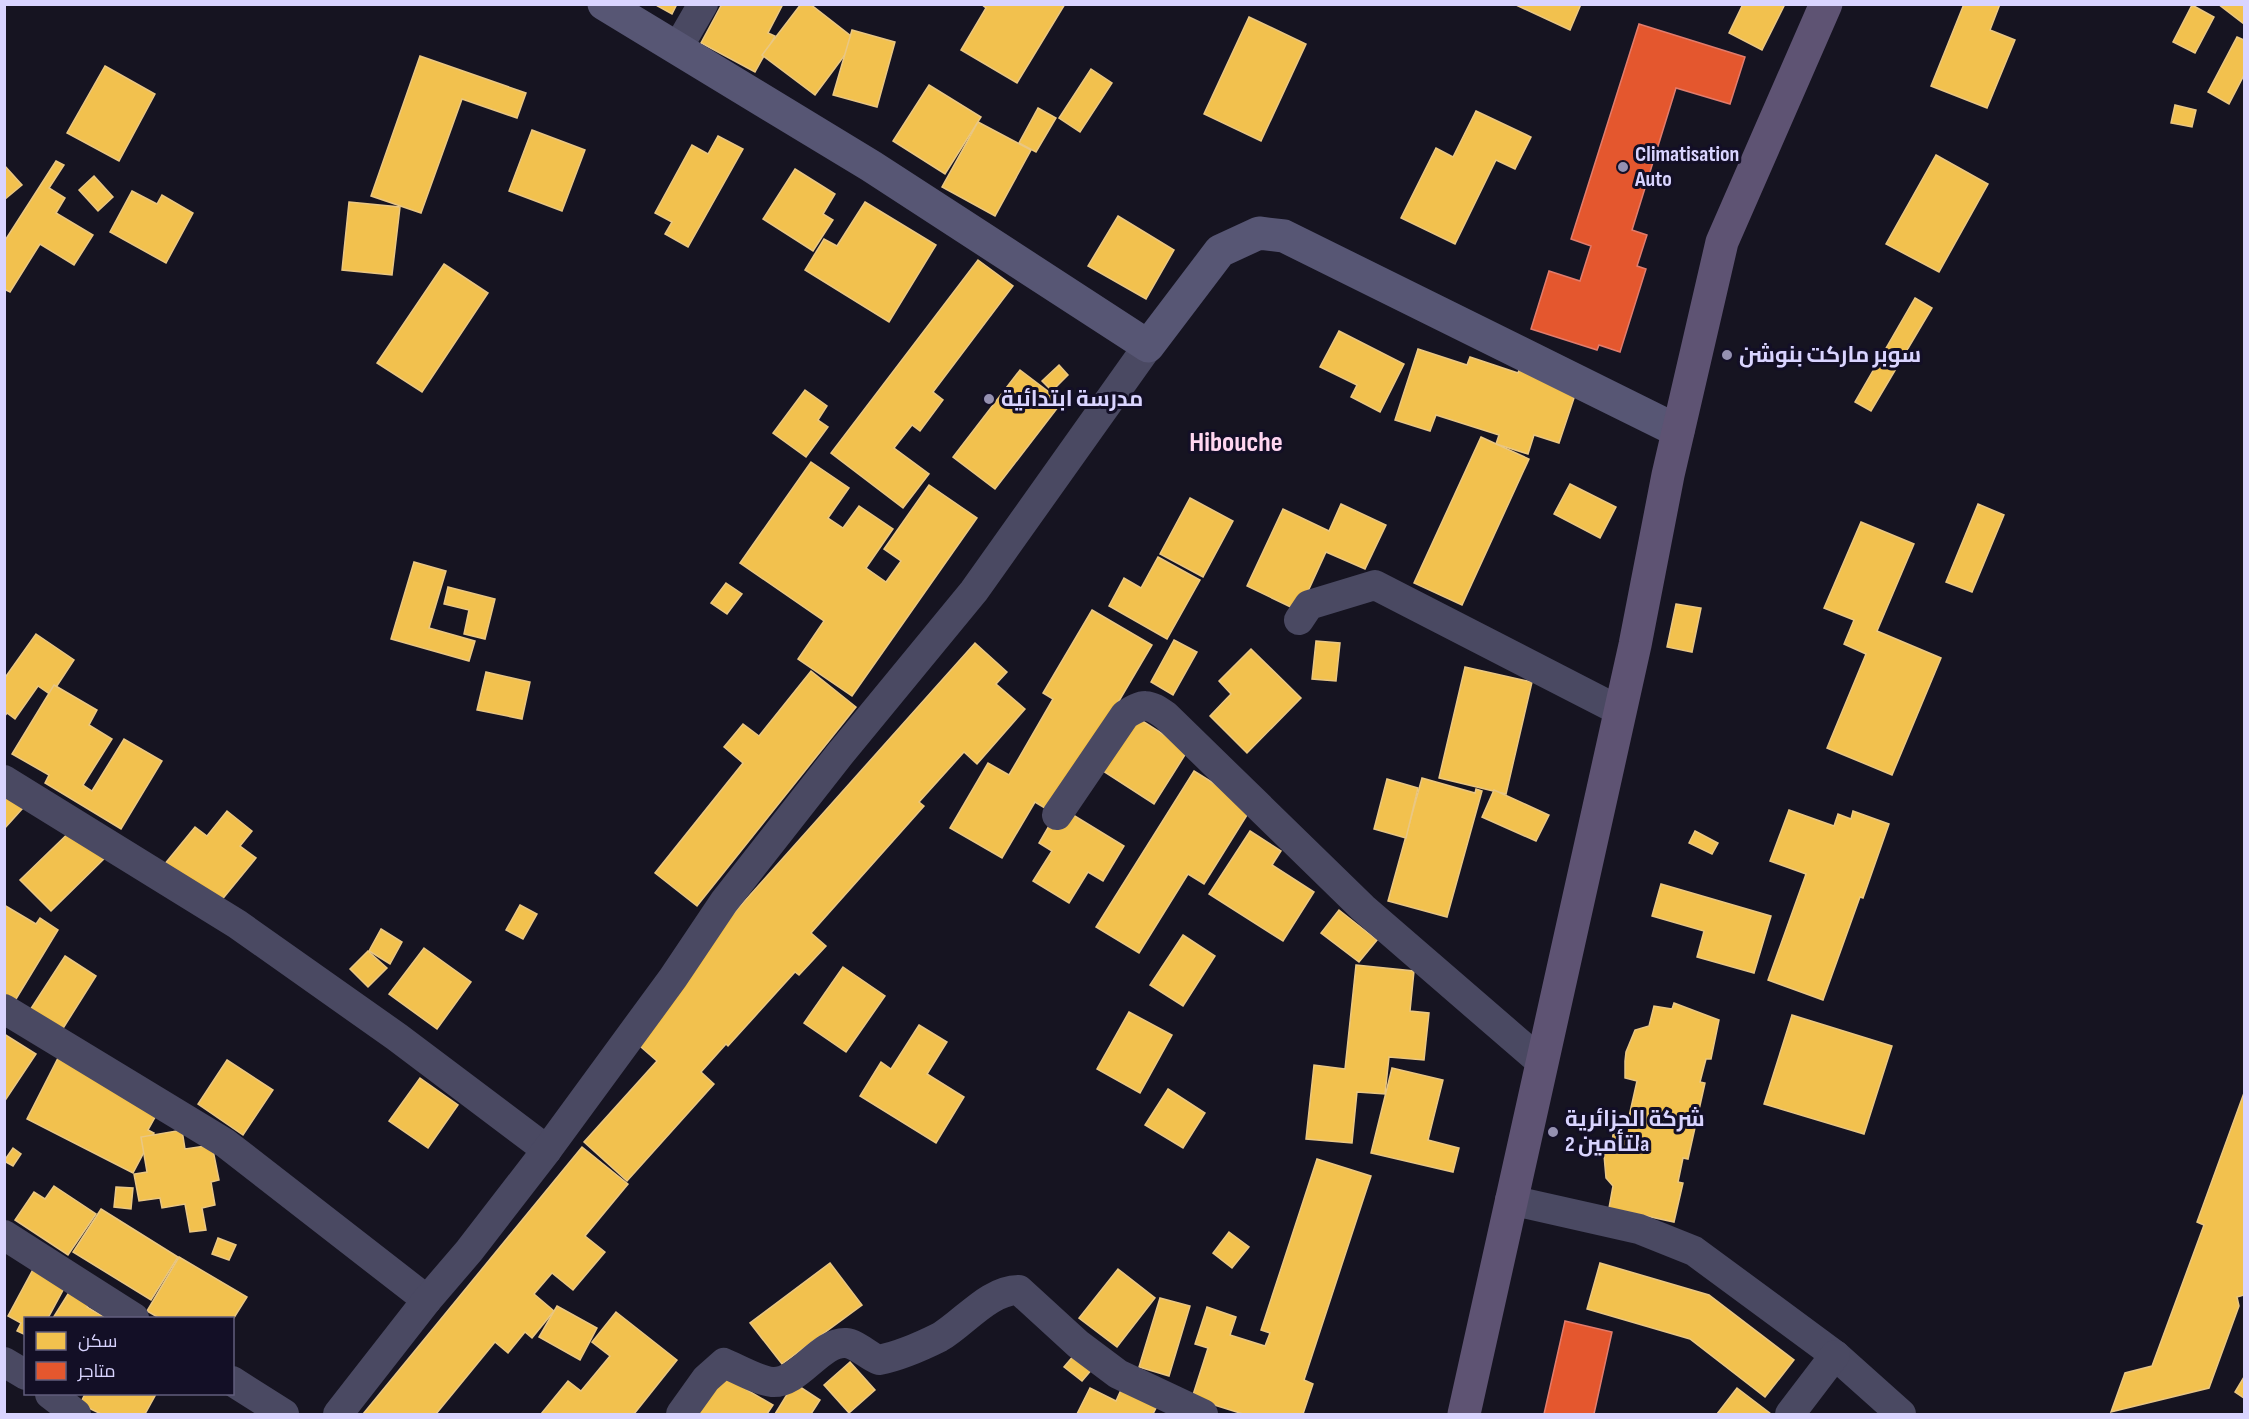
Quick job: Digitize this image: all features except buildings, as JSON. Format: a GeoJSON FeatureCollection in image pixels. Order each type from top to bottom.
{"type":"FeatureCollection","features":[{"type":"Feature","properties":{"kind":"main road"},"geometry":{"type":"LineString","coordinates":[[604,4],[871,166],[1148,346],[1220,251],[1259,233],[1284,236],[1678,431]]}},
{"type":"Feature","properties":{"kind":"main road"},"geometry":{"type":"LineString","coordinates":[[1464,1414],[1620,711],[1678,431],[1722,242],[1826,4]]}},
{"type":"Feature","properties":{"kind":"street"},"geometry":{"type":"LineString","coordinates":[[677,49],[704,4]]}},
{"type":"Feature","properties":{"kind":"street"},"geometry":{"type":"LineString","coordinates":[[338,1414],[547,1150],[673,978],[724,902],[840,754],[974,591],[1148,346]]}},
{"type":"Feature","properties":{"kind":"street"},"geometry":{"type":"LineString","coordinates":[[1299,620],[1310,605],[1375,585],[1620,711]]}},
{"type":"Feature","properties":{"kind":"street"},"geometry":{"type":"LineString","coordinates":[[1057,815],[1125,716],[1140,706],[1153,707],[1363,908],[1541,1062]]}},
{"type":"Feature","properties":{"kind":"street"},"geometry":{"type":"LineString","coordinates":[[4,780],[237,924],[398,1037],[547,1150]]}},
{"type":"Feature","properties":{"kind":"street"},"geometry":{"type":"LineString","coordinates":[[4,1009],[225,1143],[427,1300]]}},
{"type":"Feature","properties":{"kind":"street"},"geometry":{"type":"LineString","coordinates":[[1510,1200],[1639,1229],[1694,1251],[1835,1355],[1901,1414]]}},
{"type":"Feature","properties":{"kind":"street"},"geometry":{"type":"LineString","coordinates":[[4,1235],[132,1317]]}},
{"type":"Feature","properties":{"kind":"street"},"geometry":{"type":"LineString","coordinates":[[681,1414],[706,1379],[724,1363],[771,1382],[785,1380],[832,1346],[842,1343],[850,1344],[879,1360],[889,1358],[940,1336],[997,1296],[1011,1290],[1019,1290],[1078,1344],[1118,1374],[1193,1412]]}},
{"type":"Feature","properties":{"kind":"street"},"geometry":{"type":"LineString","coordinates":[[1790,1414],[1835,1355]]}},
{"type":"Feature","properties":{"kind":"street"},"geometry":{"type":"LineString","coordinates":[[4,1362],[24,1374]]}},
{"type":"Feature","properties":{"kind":"street"},"geometry":{"type":"LineString","coordinates":[[234,1382],[284,1414]]}},
{"type":"Feature","properties":{"kind":"street"},"geometry":{"type":"LineString","coordinates":[[51,1395],[76,1414]]}},
{"type":"Feature","properties":{"kind":"place","name":"Climatisation Auto"},"geometry":{"type":"Point","coordinates":[1623,167]}},
{"type":"Feature","properties":{"kind":"place","name":"سوبر ماركت بنوشن"},"geometry":{"type":"Point","coordinates":[1727,355]}},
{"type":"Feature","properties":{"kind":"place","name":"مدرسة ابتدائية"},"geometry":{"type":"Point","coordinates":[989,399]}},
{"type":"Feature","properties":{"kind":"place","name":"شركة الجزائرية لتأمين 2a"},"geometry":{"type":"Point","coordinates":[1553,1132]}},
{"type":"Feature","properties":{"kind":"district","name":"Hibouche"},"geometry":{"type":"Point","coordinates":[1236,442]}}]}
